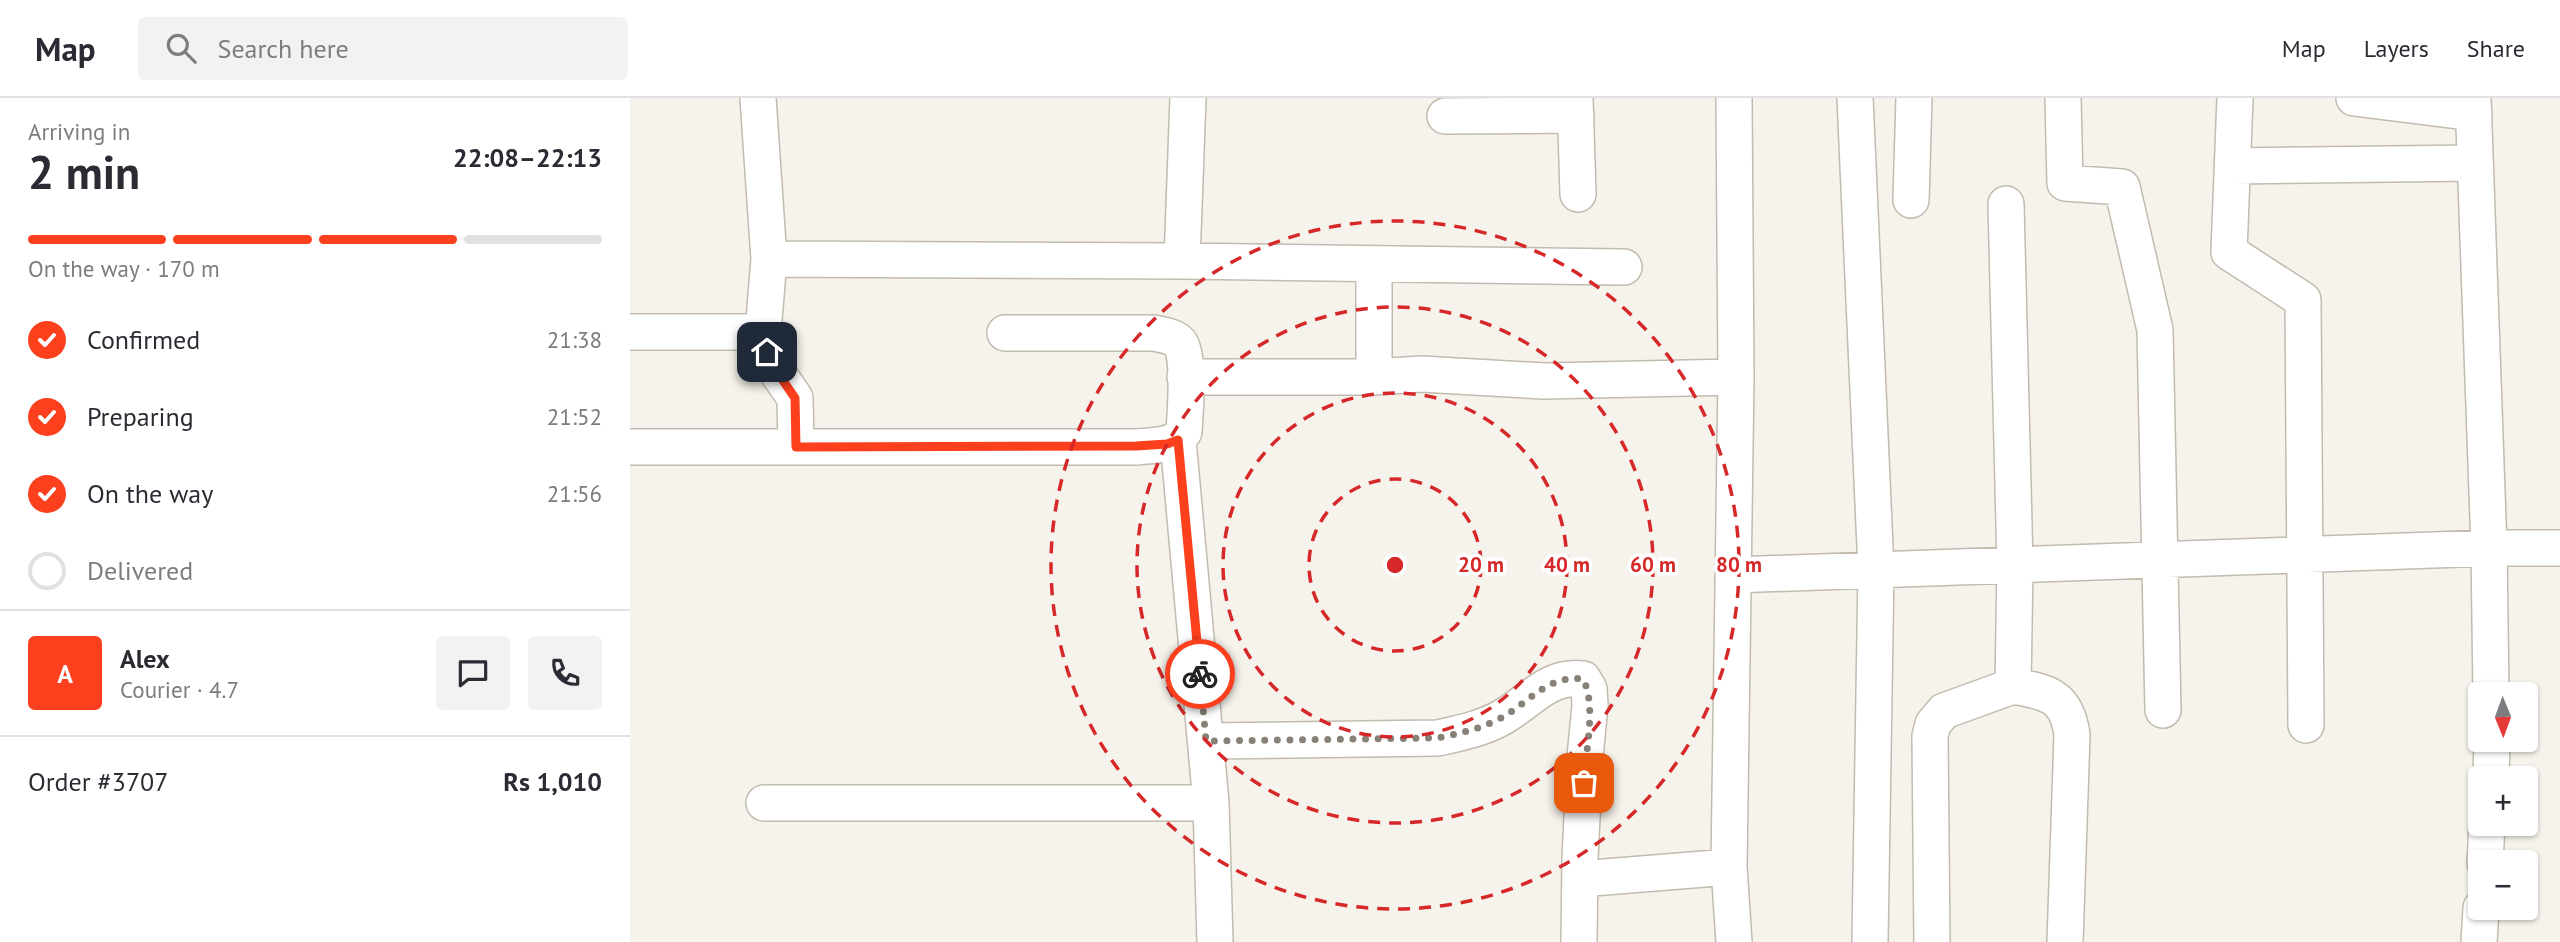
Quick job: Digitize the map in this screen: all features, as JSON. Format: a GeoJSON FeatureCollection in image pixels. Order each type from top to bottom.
{"type":"FeatureCollection","features":[{"type":"Feature","properties":{"kind":"street"},"geometry":{"type":"LineString","coordinates":[[758,98],[769,259],[763,332],[773,366],[795,398],[796,447]]}},
{"type":"Feature","properties":{"kind":"street"},"geometry":{"type":"LineString","coordinates":[[1182,261],[1188,98]]}},
{"type":"Feature","properties":{"kind":"street"},"geometry":{"type":"LineString","coordinates":[[1734,98],[1736,377],[1729,867],[1734,942]]}},
{"type":"Feature","properties":{"kind":"street"},"geometry":{"type":"LineString","coordinates":[[1855,98],[1876,570],[1870,942]]}},
{"type":"Feature","properties":{"kind":"street"},"geometry":{"type":"LineString","coordinates":[[1911,200],[1914,98]]}},
{"type":"Feature","properties":{"kind":"street"},"geometry":{"type":"LineString","coordinates":[[2063,98],[2065,183],[2122,187],[2155,330],[2163,710]]}},
{"type":"Feature","properties":{"kind":"street"},"geometry":{"type":"LineString","coordinates":[[2235,98],[2229,252],[2303,300],[2307,554],[2306,725]]}},
{"type":"Feature","properties":{"kind":"street"},"geometry":{"type":"LineString","coordinates":[[2354,98],[2474,105],[2491,682]]}},
{"type":"Feature","properties":{"kind":"street"},"geometry":{"type":"LineString","coordinates":[[1445,116],[1575,107],[1578,194]]}},
{"type":"Feature","properties":{"kind":"street"},"geometry":{"type":"LineString","coordinates":[[2232,166],[2475,163]]}},
{"type":"Feature","properties":{"kind":"street"},"geometry":{"type":"LineString","coordinates":[[2006,204],[2015,565],[2013,686]]}},
{"type":"Feature","properties":{"kind":"street"},"geometry":{"type":"LineString","coordinates":[[769,259],[1624,267]]}},
{"type":"Feature","properties":{"kind":"street"},"geometry":{"type":"LineString","coordinates":[[1374,264],[1374,377]]}},
{"type":"Feature","properties":{"kind":"street"},"geometry":{"type":"LineString","coordinates":[[630,332],[763,332]]}},
{"type":"Feature","properties":{"kind":"street"},"geometry":{"type":"LineString","coordinates":[[630,447],[1136,446],[1167,444],[1178,440],[1184,432],[1185,357],[1180,343],[1154,333],[1005,333]]}},
{"type":"Feature","properties":{"kind":"street"},"geometry":{"type":"LineString","coordinates":[[1185,377],[1374,377],[1422,374],[1544,381],[1736,377]]}},
{"type":"Feature","properties":{"kind":"street"},"geometry":{"type":"LineString","coordinates":[[1178,440],[1211,803],[1215,942]]}},
{"type":"Feature","properties":{"kind":"street"},"geometry":{"type":"LineString","coordinates":[[1734,575],[2489,548],[2560,548]]}},
{"type":"Feature","properties":{"kind":"street"},"geometry":{"type":"LineString","coordinates":[[1206,741],[1438,738],[1474,730],[1503,717],[1556,681],[1583,679],[1589,689],[1590,705],[1585,757],[1579,942]]}},
{"type":"Feature","properties":{"kind":"street"},"geometry":{"type":"LineString","coordinates":[[1932,942],[1930,736],[1933,724],[1944,711],[2013,686],[2041,691],[2059,701],[2070,717],[2072,735],[2065,942]]}},
{"type":"Feature","properties":{"kind":"street"},"geometry":{"type":"LineString","coordinates":[[764,803],[1211,803]]}},
{"type":"Feature","properties":{"kind":"street"},"geometry":{"type":"LineString","coordinates":[[1580,879],[1729,867]]}},
{"type":"Feature","properties":{"kind":"street"},"geometry":{"type":"LineString","coordinates":[[2479,942],[2480,920]]}},
{"type":"Feature","properties":{"kind":"way so far"},"geometry":{"type":"LineString","coordinates":[[1200,674],[1206,741],[1438,738],[1474,730],[1503,717],[1556,681],[1583,679],[1589,689],[1590,705],[1584,783]]}},
{"type":"Feature","properties":{"kind":"route"},"geometry":{"type":"LineString","coordinates":[[767,352],[773,366],[795,398],[796,447],[1136,446],[1167,444],[1178,440],[1200,674]]}}]}
